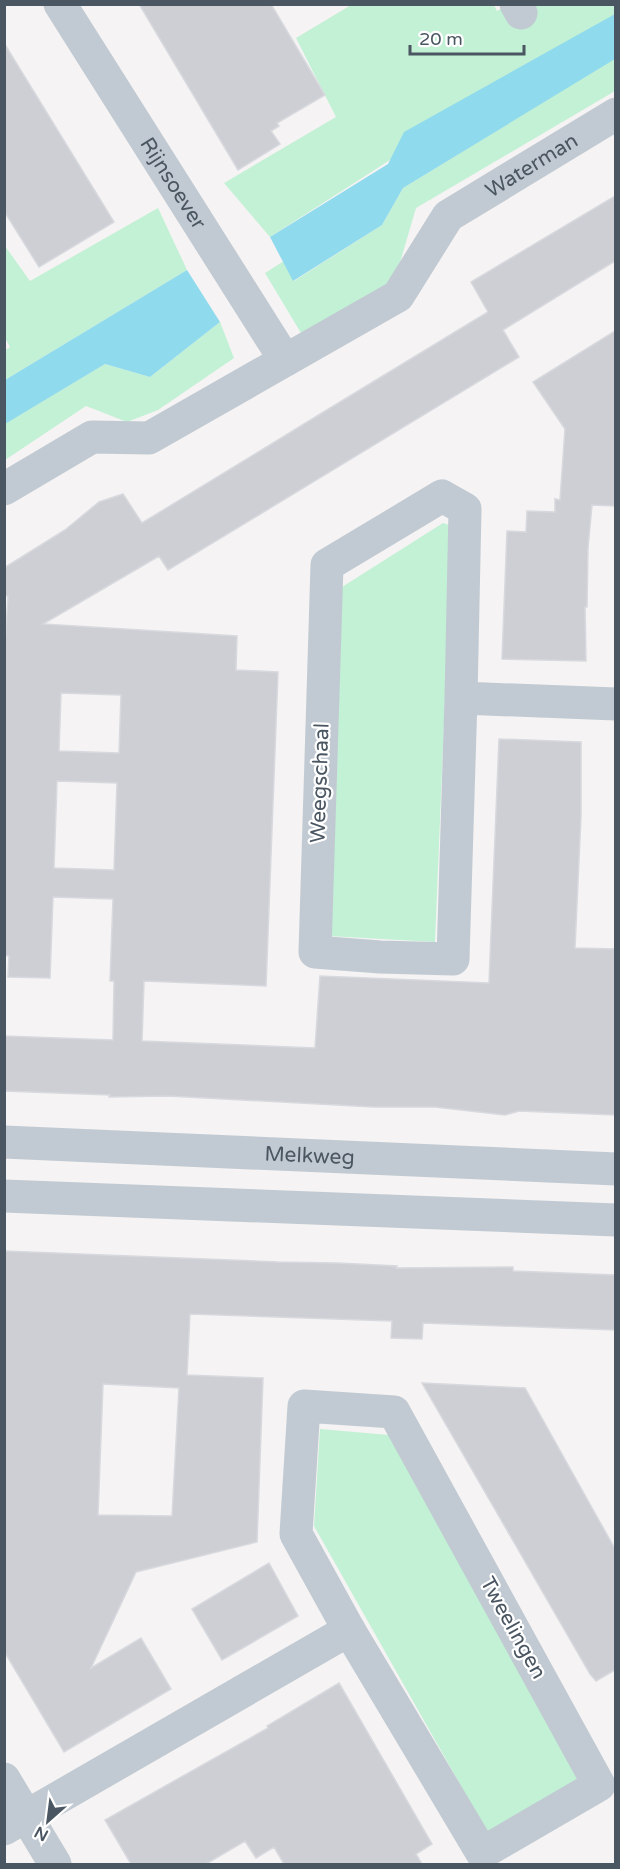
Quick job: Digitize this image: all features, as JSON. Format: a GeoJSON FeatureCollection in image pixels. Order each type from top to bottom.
{"type":"FeatureCollection","features":[{"type":"Feature","properties":{"kind":"street","name":"Rijnsoever"},"geometry":{"type":"LineString","coordinates":[[60,4],[285,360]]}},
{"type":"Feature","properties":{"kind":"street","name":"Waterman"},"geometry":{"type":"LineString","coordinates":[[285,360],[398,296],[448,216],[615,114]]}},
{"type":"Feature","properties":{"kind":"street"},"geometry":{"type":"LineString","coordinates":[[4,489],[92,436],[149,438],[285,360]]}},
{"type":"Feature","properties":{"kind":"street","name":"Weegschaal"},"geometry":{"type":"LineString","coordinates":[[442,496],[465,509],[461,698],[453,959],[315,952],[327,565],[442,496]]}},
{"type":"Feature","properties":{"kind":"street"},"geometry":{"type":"LineString","coordinates":[[461,698],[615,704]]}},
{"type":"Feature","properties":{"kind":"street","name":"Melkweg"},"geometry":{"type":"LineString","coordinates":[[4,1142],[615,1169]]}},
{"type":"Feature","properties":{"kind":"street"},"geometry":{"type":"LineString","coordinates":[[4,1196],[615,1220]]}},
{"type":"Feature","properties":{"kind":"street","name":"Tweelingen"},"geometry":{"type":"LineString","coordinates":[[304,1406],[394,1412],[599,1785],[482,1852],[349,1630],[296,1534],[304,1406]]}},
{"type":"Feature","properties":{"kind":"street"},"geometry":{"type":"LineString","coordinates":[[16,1823],[349,1630]]}},
{"type":"Feature","properties":{"kind":"street"},"geometry":{"type":"LineString","coordinates":[[4,1779],[16,1823],[55,1864]]}},
{"type":"Feature","properties":{"kind":"green space"},"geometry":{"type":"Polygon","coordinates":[[[493,4],[497,11],[509,5],[615,5],[615,26],[390,160],[270,237],[224,183],[336,117],[296,38],[351,5],[493,4]]]}},
{"type":"Feature","properties":{"kind":"green space"},"geometry":{"type":"Polygon","coordinates":[[[615,58],[615,91],[416,208],[394,283],[304,338],[265,273],[284,261],[294,281],[382,225],[403,188],[615,58]]]}},
{"type":"Feature","properties":{"kind":"green space"},"geometry":{"type":"Polygon","coordinates":[[[158,208],[187,270],[5,380],[4,351],[10,347],[5,338],[5,246],[30,281],[158,208]]]}},
{"type":"Feature","properties":{"kind":"green space"},"geometry":{"type":"Polygon","coordinates":[[[220,322],[234,358],[158,410],[127,422],[86,406],[5,460],[4,424],[105,364],[150,377],[220,322]]]}},
{"type":"Feature","properties":{"kind":"green space"},"geometry":{"type":"Polygon","coordinates":[[[443,523],[452,526],[435,942],[329,936],[342,587],[443,523]]]}},
{"type":"Feature","properties":{"kind":"green space"},"geometry":{"type":"Polygon","coordinates":[[[320,1429],[389,1435],[578,1779],[487,1832],[314,1526],[320,1429]]]}},
{"type":"Feature","properties":{"kind":"water"},"geometry":{"type":"Polygon","coordinates":[[[615,14],[615,59],[403,188],[382,225],[293,281],[270,237],[388,164],[404,132],[615,14]]]}},
{"type":"Feature","properties":{"kind":"water"},"geometry":{"type":"Polygon","coordinates":[[[187,270],[220,322],[150,377],[105,364],[5,424],[5,380],[187,270]]]}},
{"type":"Feature","properties":{"kind":"building"},"geometry":{"type":"Polygon","coordinates":[[[139,4],[271,4],[325,95],[277,123],[279,126],[271,131],[280,144],[238,170],[139,4]]]}},
{"type":"Feature","properties":{"kind":"building"},"geometry":{"type":"Polygon","coordinates":[[[4,43],[114,222],[39,267],[4,211],[4,43]]]}},
{"type":"Feature","properties":{"kind":"building"},"geometry":{"type":"Polygon","coordinates":[[[615,196],[615,261],[503,330],[519,357],[168,570],[159,556],[43,624],[237,636],[236,670],[278,672],[266,986],[144,981],[142,1041],[315,1048],[320,976],[489,983],[499,739],[581,742],[581,816],[575,948],[615,949],[615,1115],[519,1111],[505,1115],[435,1107],[374,1107],[168,1096],[109,1097],[110,1095],[4,1091],[4,1036],[113,1040],[114,981],[110,981],[113,899],[53,897],[50,978],[8,977],[9,956],[4,955],[4,661],[8,596],[4,596],[4,568],[65,530],[99,502],[123,494],[142,523],[488,312],[471,282],[615,196]],[[61,693],[59,751],[119,753],[121,695],[61,693]],[[57,781],[54,868],[114,870],[117,783],[57,781]]]}},
{"type":"Feature","properties":{"kind":"building"},"geometry":{"type":"Polygon","coordinates":[[[615,331],[615,506],[592,505],[588,548],[587,607],[585,607],[586,661],[502,659],[507,531],[526,532],[527,511],[555,512],[555,499],[560,500],[565,429],[533,382],[615,331]]]}},
{"type":"Feature","properties":{"kind":"building"},"geometry":{"type":"Polygon","coordinates":[[[4,1251],[337,1263],[397,1266],[396,1268],[513,1267],[513,1271],[615,1275],[615,1330],[423,1323],[422,1339],[391,1338],[392,1321],[190,1314],[187,1375],[263,1378],[257,1542],[136,1572],[91,1668],[141,1638],[171,1689],[64,1752],[4,1651],[4,1251]],[[103,1384],[98,1515],[172,1516],[179,1388],[103,1384]]]}},
{"type":"Feature","properties":{"kind":"building"},"geometry":{"type":"Polygon","coordinates":[[[422,1383],[525,1388],[615,1549],[615,1670],[596,1681],[590,1674],[422,1383]]]}},
{"type":"Feature","properties":{"kind":"building"},"geometry":{"type":"Polygon","coordinates":[[[269,1563],[298,1616],[222,1660],[192,1609],[269,1563]]]}},
{"type":"Feature","properties":{"kind":"building"},"geometry":{"type":"Polygon","coordinates":[[[339,1683],[432,1844],[416,1854],[422,1864],[284,1864],[274,1847],[256,1858],[245,1841],[206,1864],[131,1864],[105,1820],[268,1728],[267,1726],[339,1683]]]}}]}
